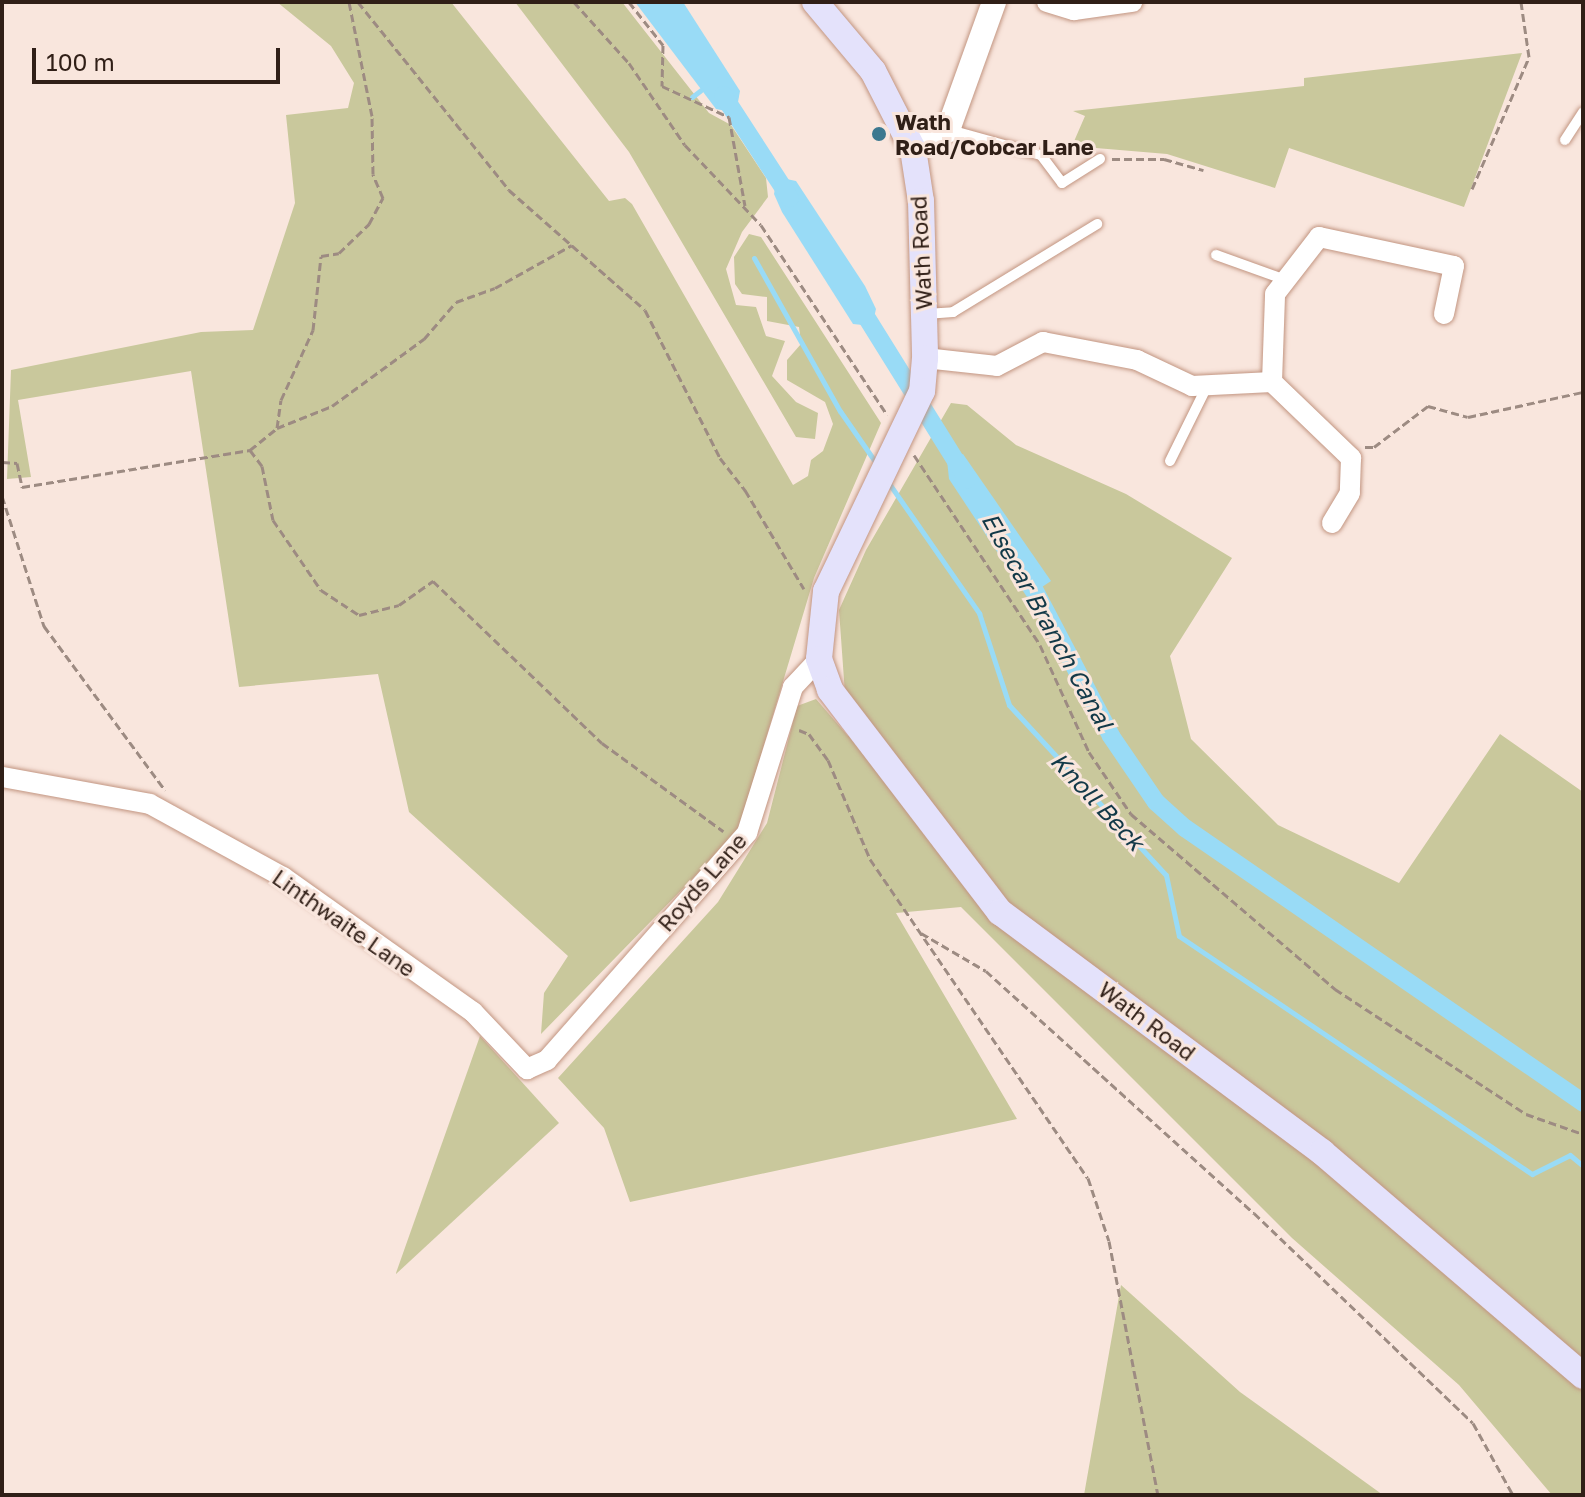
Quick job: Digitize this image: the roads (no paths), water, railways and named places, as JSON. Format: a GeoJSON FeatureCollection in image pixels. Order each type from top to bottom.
{"type":"FeatureCollection","features":[{"type":"Feature","properties":{"kind":"main road","name":"Wath Road"},"geometry":{"type":"LineString","coordinates":[[815,2],[873,71],[913,149],[921,201],[925,358],[922,391],[826,591],[819,659],[830,690],[1000,912],[1322,1152],[1583,1376]]}},
{"type":"Feature","properties":{"kind":"street"},"geometry":{"type":"LineString","coordinates":[[913,149],[948,130],[994,2]]}},
{"type":"Feature","properties":{"kind":"street"},"geometry":{"type":"LineString","coordinates":[[1047,2],[1074,10],[1132,2]]}},
{"type":"Feature","properties":{"kind":"street"},"geometry":{"type":"LineString","coordinates":[[1272,382],[1275,294],[1319,237],[1454,266],[1444,314]]}},
{"type":"Feature","properties":{"kind":"street"},"geometry":{"type":"LineString","coordinates":[[925,358],[997,366],[1043,342],[1137,360],[1192,386],[1272,382],[1351,458],[1350,493],[1332,523]]}},
{"type":"Feature","properties":{"kind":"street","name":"Royds Lane"},"geometry":{"type":"LineString","coordinates":[[527,1069],[547,1060],[747,833],[793,687],[819,659]]}},
{"type":"Feature","properties":{"kind":"street","name":"Linthwaite Lane"},"geometry":{"type":"LineString","coordinates":[[2,777],[150,804],[283,877],[473,1012],[527,1069]]}},
{"type":"Feature","properties":{"kind":"lane"},"geometry":{"type":"LineString","coordinates":[[1565,140],[1583,112]]}},
{"type":"Feature","properties":{"kind":"lane"},"geometry":{"type":"LineString","coordinates":[[948,130],[1041,155],[1062,183],[1100,159]]}},
{"type":"Feature","properties":{"kind":"lane"},"geometry":{"type":"LineString","coordinates":[[924,314],[953,312],[1097,224]]}},
{"type":"Feature","properties":{"kind":"lane"},"geometry":{"type":"LineString","coordinates":[[1216,255],[1286,280]]}},
{"type":"Feature","properties":{"kind":"lane"},"geometry":{"type":"LineString","coordinates":[[1170,461],[1207,386]]}},
{"type":"Feature","properties":{"kind":"water"},"geometry":{"type":"Polygon","coordinates":[[[635,2],[683,2],[740,91],[736,113],[716,109],[635,2]]]}},
{"type":"Feature","properties":{"kind":"water"},"geometry":{"type":"Polygon","coordinates":[[[777,177],[796,181],[865,286],[876,309],[872,326],[853,324],[782,212],[774,194],[777,177]]]}},
{"type":"Feature","properties":{"kind":"water"},"geometry":{"type":"Polygon","coordinates":[[[963,454],[1051,581],[1027,597],[949,479],[947,460],[963,454]]]}},
{"type":"Feature","properties":{"kind":"waterway"},"geometry":{"type":"LineString","coordinates":[[692,97],[701,90]]}},
{"type":"Feature","properties":{"kind":"waterway","name":"Elsecar Branch Canal"},"geometry":{"type":"LineString","coordinates":[[723,95],[790,198]]}},
{"type":"Feature","properties":{"kind":"waterway","name":"Knoll Beck"},"geometry":{"type":"LineString","coordinates":[[754,258],[840,411],[876,463]]}},
{"type":"Feature","properties":{"kind":"waterway","name":"Elsecar Branch Canal"},"geometry":{"type":"LineString","coordinates":[[860,307],[967,479]]}},
{"type":"Feature","properties":{"kind":"waterway","name":"Knoll Beck"},"geometry":{"type":"LineString","coordinates":[[888,482],[979,613],[1009,705],[1166,875],[1179,936],[1532,1174],[1570,1155],[1583,1166]]}},
{"type":"Feature","properties":{"kind":"waterway","name":"Elsecar Branch Canal"},"geometry":{"type":"LineString","coordinates":[[1025,572],[1111,736],[1156,802],[1185,828],[1583,1103]]}},
{"type":"Feature","properties":{"kind":"place","name":"Wath Road/Cobcar Lane"},"geometry":{"type":"Point","coordinates":[879,134]}}]}
